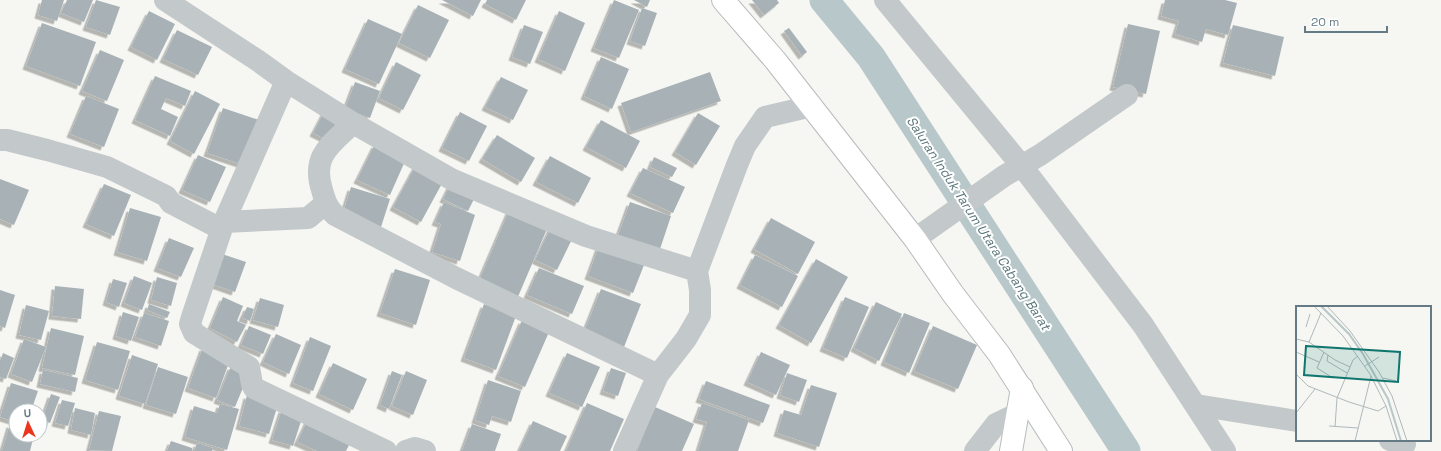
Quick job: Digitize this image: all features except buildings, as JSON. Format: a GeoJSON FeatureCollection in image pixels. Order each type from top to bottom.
{"type":"FeatureCollection","features":[{"type":"Feature","properties":{"kind":"main road"},"geometry":{"type":"LineString","coordinates":[[723,0],[775,60],[812,106],[915,239],[1022,388],[1062,451]]}},
{"type":"Feature","properties":{"kind":"main road"},"geometry":{"type":"LineString","coordinates":[[1011,451],[1022,388]]}},
{"type":"Feature","properties":{"kind":"street"},"geometry":{"type":"LineString","coordinates":[[165,0],[257,60],[286,81],[354,123],[453,180],[586,236],[697,271]]}},
{"type":"Feature","properties":{"kind":"street"},"geometry":{"type":"LineString","coordinates":[[886,0],[1013,171],[1143,325],[1225,451]]}},
{"type":"Feature","properties":{"kind":"street"},"geometry":{"type":"LineString","coordinates":[[286,81],[223,225],[190,324],[194,333],[249,367],[254,388],[386,451]]}},
{"type":"Feature","properties":{"kind":"street"},"geometry":{"type":"LineString","coordinates":[[915,239],[1127,95]]}},
{"type":"Feature","properties":{"kind":"street"},"geometry":{"type":"LineString","coordinates":[[624,451],[658,375],[686,339],[700,315],[700,290],[697,271],[737,165],[753,133],[765,117],[812,106]]}},
{"type":"Feature","properties":{"kind":"street"},"geometry":{"type":"LineString","coordinates":[[354,123],[323,152],[318,164],[319,178],[326,203],[335,215],[456,278],[658,375]]}},
{"type":"Feature","properties":{"kind":"street"},"geometry":{"type":"LineString","coordinates":[[0,140],[7,140],[47,150],[107,167],[166,196],[171,203],[223,225],[308,218],[326,203]]}},
{"type":"Feature","properties":{"kind":"street"},"geometry":{"type":"LineString","coordinates":[[1196,405],[1296,421]]}},
{"type":"Feature","properties":{"kind":"street"},"geometry":{"type":"LineString","coordinates":[[975,451],[996,424],[1017,414]]}},
{"type":"Feature","properties":{"kind":"street"},"geometry":{"type":"LineString","coordinates":[[406,451],[415,448],[425,451]]}},
{"type":"Feature","properties":{"kind":"waterway","name":"Saluran Induk Tarum Utara Cabang Barat"},"geometry":{"type":"LineString","coordinates":[[824,0],[871,57],[1126,451]]}}]}
